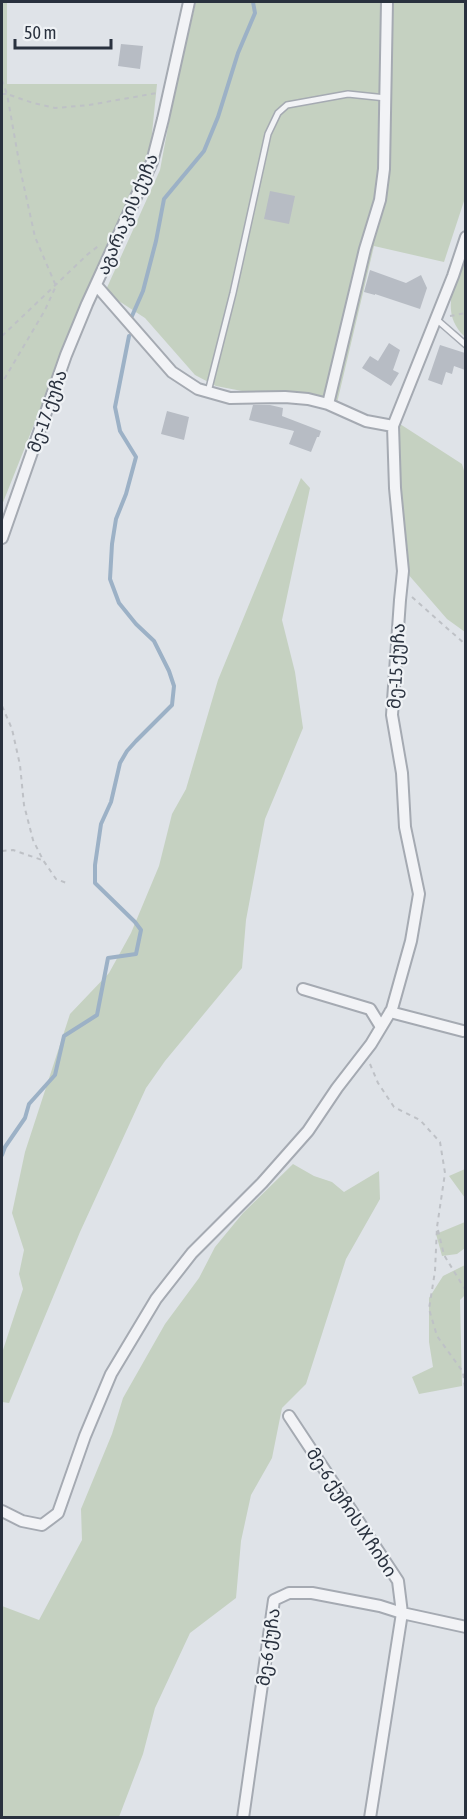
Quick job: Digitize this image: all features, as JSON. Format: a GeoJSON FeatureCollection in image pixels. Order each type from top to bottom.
{"type":"FeatureCollection","features":[{"type":"Feature","properties":{"kind":"street","name":"აგარაკის ქუჩა"},"geometry":{"type":"LineString","coordinates":[[96,285],[152,162],[189,2]]}},
{"type":"Feature","properties":{"kind":"street"},"geometry":{"type":"LineString","coordinates":[[328,404],[380,200],[384,170],[387,2]]}},
{"type":"Feature","properties":{"kind":"street"},"geometry":{"type":"LineString","coordinates":[[96,285],[172,372],[198,389],[230,398],[308,399],[328,404],[366,421],[393,426],[453,276],[465,237]]}},
{"type":"Feature","properties":{"kind":"street","name":"მე-17 ქუჩა"},"geometry":{"type":"LineString","coordinates":[[2,538],[66,355],[96,285]]}},
{"type":"Feature","properties":{"kind":"street","name":"მე-15 ქუჩა"},"geometry":{"type":"LineString","coordinates":[[2,1510],[22,1521],[42,1525],[58,1513],[111,1374],[156,1299],[192,1253],[262,1183],[308,1131],[371,1044],[390,1012],[411,941],[419,894],[405,827],[402,773],[392,715],[404,571],[395,488],[393,426]]}},
{"type":"Feature","properties":{"kind":"street"},"geometry":{"type":"LineString","coordinates":[[303,989],[370,1009],[381,1027]]}},
{"type":"Feature","properties":{"kind":"street"},"geometry":{"type":"LineString","coordinates":[[390,1012],[463,1031]]}},
{"type":"Feature","properties":{"kind":"street","name":"მე-6 ქუჩის IX ჩიხი"},"geometry":{"type":"LineString","coordinates":[[289,1416],[398,1581],[402,1613],[370,1818]]}},
{"type":"Feature","properties":{"kind":"street","name":"მე-6 ქუჩა"},"geometry":{"type":"LineString","coordinates":[[243,1818],[274,1600],[289,1593],[312,1593],[380,1606],[465,1627]]}},
{"type":"Feature","properties":{"kind":"lane"},"geometry":{"type":"LineString","coordinates":[[207,393],[233,293],[268,134],[278,113],[287,105],[348,94],[386,98]]}},
{"type":"Feature","properties":{"kind":"lane"},"geometry":{"type":"LineString","coordinates":[[435,318],[465,345]]}},
{"type":"Feature","properties":{"kind":"path"},"geometry":{"type":"LineString","coordinates":[[2,80],[12,116],[21,173],[35,237],[56,285],[45,310],[2,383]]}},
{"type":"Feature","properties":{"kind":"path"},"geometry":{"type":"LineString","coordinates":[[2,94],[55,108],[89,105],[168,91]]}},
{"type":"Feature","properties":{"kind":"path"},"geometry":{"type":"LineString","coordinates":[[2,336],[88,254],[104,242]]}},
{"type":"Feature","properties":{"kind":"path"},"geometry":{"type":"LineString","coordinates":[[402,587],[465,645]]}},
{"type":"Feature","properties":{"kind":"path"},"geometry":{"type":"LineString","coordinates":[[2,706],[12,729],[20,765],[24,805],[33,840],[56,879],[69,884]]}},
{"type":"Feature","properties":{"kind":"path"},"geometry":{"type":"LineString","coordinates":[[2,851],[13,850],[43,860]]}},
{"type":"Feature","properties":{"kind":"path"},"geometry":{"type":"LineString","coordinates":[[371,1044],[369,1062],[378,1083],[394,1107],[420,1120],[440,1142],[445,1173],[429,1309],[437,1336],[463,1372],[465,1395]]}},
{"type":"Feature","properties":{"kind":"path"},"geometry":{"type":"LineString","coordinates":[[437,1227],[444,1255],[465,1291]]}},
{"type":"Feature","properties":{"kind":"path"},"geometry":{"type":"LineString","coordinates":[[465,1417],[465,1440]]}},
{"type":"Feature","properties":{"kind":"green space"},"geometry":{"type":"Polygon","coordinates":[[[2,2],[7,2],[7,84],[157,84],[150,153],[76,319],[2,505],[2,2]]]}},
{"type":"Feature","properties":{"kind":"green space"},"geometry":{"type":"Polygon","coordinates":[[[196,2],[465,2],[465,198],[444,262],[374,246],[337,403],[216,386],[195,375],[145,318],[105,292],[160,170],[175,89],[196,2]]]}},
{"type":"Feature","properties":{"kind":"green space"},"geometry":{"type":"Polygon","coordinates":[[[465,252],[465,337],[452,317],[451,307],[454,285],[465,252]]]}},
{"type":"Feature","properties":{"kind":"green space"},"geometry":{"type":"Polygon","coordinates":[[[400,424],[462,464],[465,474],[465,632],[447,619],[407,573],[399,472],[400,424]]]}},
{"type":"Feature","properties":{"kind":"green space"},"geometry":{"type":"Polygon","coordinates":[[[301,478],[310,488],[282,620],[295,672],[303,728],[265,819],[246,920],[242,968],[165,1061],[146,1088],[80,1232],[9,1403],[2,1402],[2,1353],[23,1289],[19,1274],[24,1250],[12,1213],[25,1152],[70,1014],[109,973],[131,933],[159,866],[172,814],[186,789],[218,680],[301,478]]]}},
{"type":"Feature","properties":{"kind":"green space"},"geometry":{"type":"Polygon","coordinates":[[[293,1164],[314,1176],[332,1182],[344,1192],[379,1171],[380,1199],[346,1259],[306,1384],[282,1408],[272,1458],[251,1495],[241,1541],[236,1598],[190,1633],[155,1708],[143,1754],[119,1817],[2,1817],[2,1606],[39,1620],[82,1540],[81,1509],[112,1434],[123,1398],[165,1324],[199,1278],[215,1247],[243,1213],[293,1164]]]}},
{"type":"Feature","properties":{"kind":"green space"},"geometry":{"type":"Polygon","coordinates":[[[465,1169],[465,1198],[449,1176],[465,1169]]]}},
{"type":"Feature","properties":{"kind":"green space"},"geometry":{"type":"Polygon","coordinates":[[[465,1222],[465,1248],[457,1254],[442,1256],[436,1234],[465,1222]]]}},
{"type":"Feature","properties":{"kind":"green space"},"geometry":{"type":"Polygon","coordinates":[[[465,1265],[465,1295],[460,1300],[462,1386],[419,1394],[412,1377],[433,1367],[429,1342],[429,1298],[443,1276],[465,1265]]]}},
{"type":"Feature","properties":{"kind":"building"},"geometry":{"type":"Polygon","coordinates":[[[121,44],[143,46],[140,69],[118,66],[121,44]]]}},
{"type":"Feature","properties":{"kind":"building"},"geometry":{"type":"Polygon","coordinates":[[[270,191],[295,196],[289,224],[264,219],[270,191]]]}},
{"type":"Feature","properties":{"kind":"building"},"geometry":{"type":"Polygon","coordinates":[[[370,270],[406,283],[421,275],[427,288],[420,309],[364,292],[370,270]]]}},
{"type":"Feature","properties":{"kind":"building"},"geometry":{"type":"Polygon","coordinates":[[[389,343],[400,350],[393,370],[399,373],[391,386],[362,368],[370,356],[378,361],[389,343]]]}},
{"type":"Feature","properties":{"kind":"building"},"geometry":{"type":"Polygon","coordinates":[[[440,345],[465,353],[465,370],[454,366],[452,374],[446,372],[442,385],[428,380],[440,345]]]}},
{"type":"Feature","properties":{"kind":"building"},"geometry":{"type":"Polygon","coordinates":[[[253,405],[283,408],[282,416],[321,431],[311,452],[289,444],[294,431],[249,420],[253,405]]]}},
{"type":"Feature","properties":{"kind":"building"},"geometry":{"type":"Polygon","coordinates":[[[167,411],[189,417],[184,440],[161,434],[167,411]]]}},
{"type":"Feature","properties":{"kind":"waterway"},"geometry":{"type":"LineString","coordinates":[[132,316],[143,291],[164,199],[204,151],[218,117],[238,53],[255,13],[253,2]]}},
{"type":"Feature","properties":{"kind":"waterway"},"geometry":{"type":"LineString","coordinates":[[2,1155],[25,1118],[29,1104],[55,1075],[64,1036],[97,1015],[108,958],[136,954],[141,930],[95,883],[95,865],[101,824],[111,802],[120,763],[127,751],[172,705],[174,686],[154,641],[119,603],[110,579],[116,519],[126,494],[136,457],[120,431],[115,407],[129,336]]}}]}
